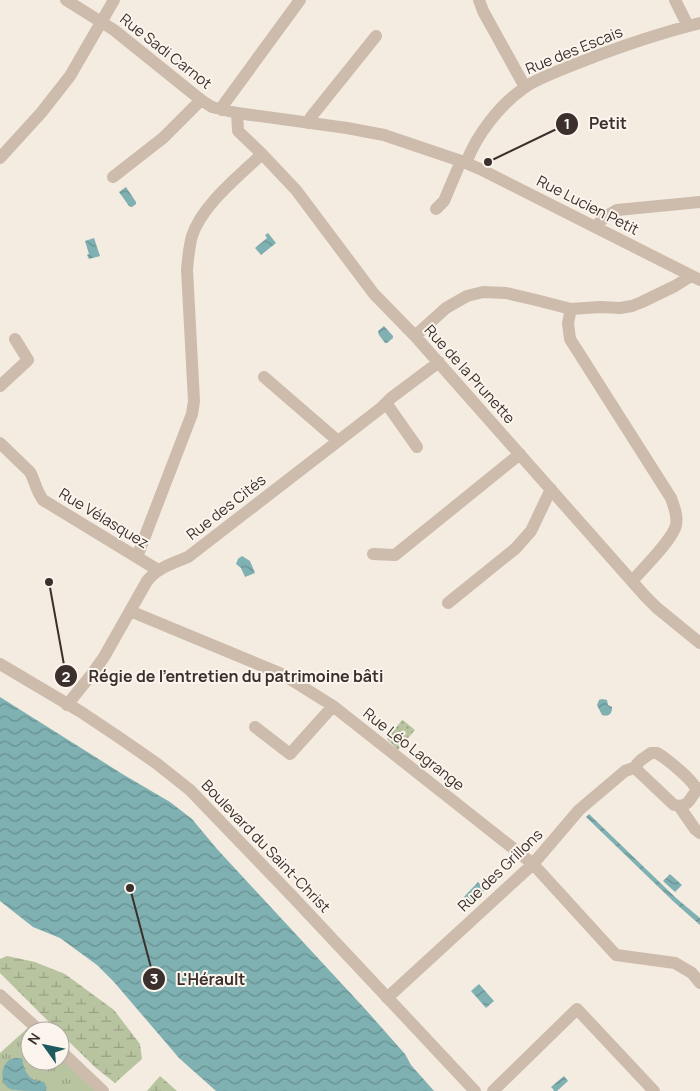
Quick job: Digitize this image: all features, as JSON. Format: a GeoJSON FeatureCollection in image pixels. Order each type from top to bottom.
{"type":"FeatureCollection","features":[{"type":"Feature","properties":{"kind":"street","name":"Rue Sadi Carnot"},"geometry":{"type":"LineString","coordinates":[[66,0],[114,30],[200,100],[222,110]]}},
{"type":"Feature","properties":{"kind":"street"},"geometry":{"type":"LineString","coordinates":[[0,158],[70,76],[114,0]]}},
{"type":"Feature","properties":{"kind":"street"},"geometry":{"type":"LineString","coordinates":[[222,110],[224,104],[300,0]]}},
{"type":"Feature","properties":{"kind":"street"},"geometry":{"type":"LineString","coordinates":[[479,0],[483,11],[525,87]]}},
{"type":"Feature","properties":{"kind":"street"},"geometry":{"type":"LineString","coordinates":[[675,0],[694,25]]}},
{"type":"Feature","properties":{"kind":"street","name":"Rue des Escais"},"geometry":{"type":"LineString","coordinates":[[463,162],[478,137],[496,115],[525,87],[581,61],[694,25]]}},
{"type":"Feature","properties":{"kind":"street"},"geometry":{"type":"LineString","coordinates":[[308,123],[376,36]]}},
{"type":"Feature","properties":{"kind":"street"},"geometry":{"type":"LineString","coordinates":[[113,177],[163,138],[200,100]]}},
{"type":"Feature","properties":{"kind":"street","name":"Rue Lucien Petit"},"geometry":{"type":"LineString","coordinates":[[222,110],[384,135],[463,162],[695,278]]}},
{"type":"Feature","properties":{"kind":"street","name":"Rue de la Prunette"},"geometry":{"type":"LineString","coordinates":[[237,113],[238,131],[302,197],[374,294],[439,362],[657,608],[700,643]]}},
{"type":"Feature","properties":{"kind":"street"},"geometry":{"type":"LineString","coordinates":[[137,557],[192,414],[194,401],[187,270],[193,234],[200,218],[211,203],[262,154]]}},
{"type":"Feature","properties":{"kind":"street"},"geometry":{"type":"LineString","coordinates":[[436,209],[444,200],[463,162]]}},
{"type":"Feature","properties":{"kind":"street"},"geometry":{"type":"LineString","coordinates":[[595,227],[605,216],[617,210],[700,202]]}},
{"type":"Feature","properties":{"kind":"street"},"geometry":{"type":"LineString","coordinates":[[415,336],[446,308],[467,296],[483,292],[506,293],[571,309],[620,308],[632,306],[695,278]]}},
{"type":"Feature","properties":{"kind":"street"},"geometry":{"type":"LineString","coordinates":[[571,309],[568,324],[570,339],[671,498],[676,512],[676,525],[670,537],[632,581]]}},
{"type":"Feature","properties":{"kind":"street"},"geometry":{"type":"LineString","coordinates":[[0,386],[28,360],[16,339]]}},
{"type":"Feature","properties":{"kind":"street","name":"Rue des Cités"},"geometry":{"type":"LineString","coordinates":[[67,705],[104,657],[152,575],[158,570],[188,557],[439,362]]}},
{"type":"Feature","properties":{"kind":"street"},"geometry":{"type":"LineString","coordinates":[[264,377],[338,441]]}},
{"type":"Feature","properties":{"kind":"street"},"geometry":{"type":"LineString","coordinates":[[386,403],[417,447]]}},
{"type":"Feature","properties":{"kind":"street","name":"Rue Vélasquez"},"geometry":{"type":"LineString","coordinates":[[0,443],[30,472],[38,493],[43,500],[158,570]]}},
{"type":"Feature","properties":{"kind":"street"},"geometry":{"type":"LineString","coordinates":[[373,554],[395,555],[520,454]]}},
{"type":"Feature","properties":{"kind":"street"},"geometry":{"type":"LineString","coordinates":[[448,603],[516,548],[531,531],[551,489]]}},
{"type":"Feature","properties":{"kind":"street","name":"Rue Léo Lagrange"},"geometry":{"type":"LineString","coordinates":[[130,612],[282,674],[333,706],[532,864],[616,954],[676,964],[692,973],[700,983]]}},
{"type":"Feature","properties":{"kind":"street","name":"Boulevard du Saint-Christ"},"geometry":{"type":"LineString","coordinates":[[0,664],[81,712],[140,752],[190,790],[475,1091]]}},
{"type":"Feature","properties":{"kind":"street"},"geometry":{"type":"LineString","coordinates":[[255,727],[290,754],[333,706]]}},
{"type":"Feature","properties":{"kind":"street","name":"Rue des Grillons"},"geometry":{"type":"LineString","coordinates":[[387,998],[532,864],[579,810],[625,771],[636,767],[648,754],[657,753],[689,778],[698,788],[690,800],[684,805],[679,806]]}},
{"type":"Feature","properties":{"kind":"street"},"geometry":{"type":"LineString","coordinates":[[636,767],[674,806],[679,806],[700,834]]}},
{"type":"Feature","properties":{"kind":"street"},"geometry":{"type":"LineString","coordinates":[[0,995],[29,1021]]}},
{"type":"Feature","properties":{"kind":"street"},"geometry":{"type":"LineString","coordinates":[[493,1091],[577,1010],[654,1091]]}},
{"type":"Feature","properties":{"kind":"street"},"geometry":{"type":"LineString","coordinates":[[70,1060],[103,1091]]}},
{"type":"Feature","properties":{"kind":"green space"},"geometry":{"type":"Polygon","coordinates":[[[402,720],[415,730],[398,750],[387,739],[402,720]]]}},
{"type":"Feature","properties":{"kind":"green space"},"geometry":{"type":"Polygon","coordinates":[[[7,956],[35,962],[65,974],[114,1010],[140,1044],[142,1059],[115,1083],[70,1043],[70,1021],[48,1021],[0,973],[0,959],[7,956]]]}},
{"type":"Feature","properties":{"kind":"green space"},"geometry":{"type":"Polygon","coordinates":[[[20,1035],[20,1071],[70,1071],[70,1065],[97,1091],[0,1091],[0,1053],[20,1035]]]}},
{"type":"Feature","properties":{"kind":"green space"},"geometry":{"type":"Polygon","coordinates":[[[160,1076],[177,1091],[147,1091],[160,1076]]]}},
{"type":"Feature","properties":{"kind":"water"},"geometry":{"type":"Polygon","coordinates":[[[126,187],[136,202],[132,207],[129,206],[119,192],[126,187]]]}},
{"type":"Feature","properties":{"kind":"water"},"geometry":{"type":"Polygon","coordinates":[[[268,233],[276,243],[261,255],[255,248],[267,238],[265,235],[268,233]]]}},
{"type":"Feature","properties":{"kind":"water"},"geometry":{"type":"Polygon","coordinates":[[[94,238],[100,256],[89,259],[85,241],[94,238]]]}},
{"type":"Feature","properties":{"kind":"water"},"geometry":{"type":"Polygon","coordinates":[[[384,326],[393,336],[387,343],[379,335],[378,331],[384,326]]]}},
{"type":"Feature","properties":{"kind":"water"},"geometry":{"type":"Polygon","coordinates":[[[242,556],[250,561],[255,573],[245,577],[241,568],[236,564],[242,556]]]}},
{"type":"Feature","properties":{"kind":"water"},"geometry":{"type":"Polygon","coordinates":[[[0,697],[170,802],[192,819],[217,849],[366,1010],[405,1054],[411,1065],[434,1091],[216,1091],[179,1058],[114,982],[97,965],[60,938],[33,927],[0,901],[0,697]]]}},
{"type":"Feature","properties":{"kind":"water"},"geometry":{"type":"Polygon","coordinates":[[[599,700],[607,700],[608,705],[612,707],[611,713],[604,716],[597,705],[599,700]]]}},
{"type":"Feature","properties":{"kind":"water"},"geometry":{"type":"Polygon","coordinates":[[[589,814],[676,898],[700,918],[700,925],[586,817],[589,814]]]}},
{"type":"Feature","properties":{"kind":"water"},"geometry":{"type":"Polygon","coordinates":[[[670,874],[682,885],[675,892],[663,881],[670,874]]]}},
{"type":"Feature","properties":{"kind":"water"},"geometry":{"type":"Polygon","coordinates":[[[478,882],[485,890],[471,904],[464,897],[478,882]]]}},
{"type":"Feature","properties":{"kind":"water"},"geometry":{"type":"Polygon","coordinates":[[[479,984],[494,1001],[486,1008],[471,991],[479,984]]]}},
{"type":"Feature","properties":{"kind":"water"},"geometry":{"type":"Polygon","coordinates":[[[14,1058],[20,1058],[20,1071],[26,1071],[32,1079],[44,1082],[47,1088],[46,1091],[18,1090],[7,1087],[2,1075],[6,1063],[14,1058]]]}},
{"type":"Feature","properties":{"kind":"water"},"geometry":{"type":"Polygon","coordinates":[[[564,1076],[568,1081],[557,1091],[553,1091],[551,1087],[564,1076]]]}},
{"type":"Feature","properties":{"kind":"place","name":"Petit"},"geometry":{"type":"Point","coordinates":[488,162]}},
{"type":"Feature","properties":{"kind":"place","name":"Régie de l’entretien du patrimoine bâti"},"geometry":{"type":"Point","coordinates":[49,582]}},
{"type":"Feature","properties":{"kind":"place","name":"L'Hérault"},"geometry":{"type":"Point","coordinates":[130,888]}}]}
